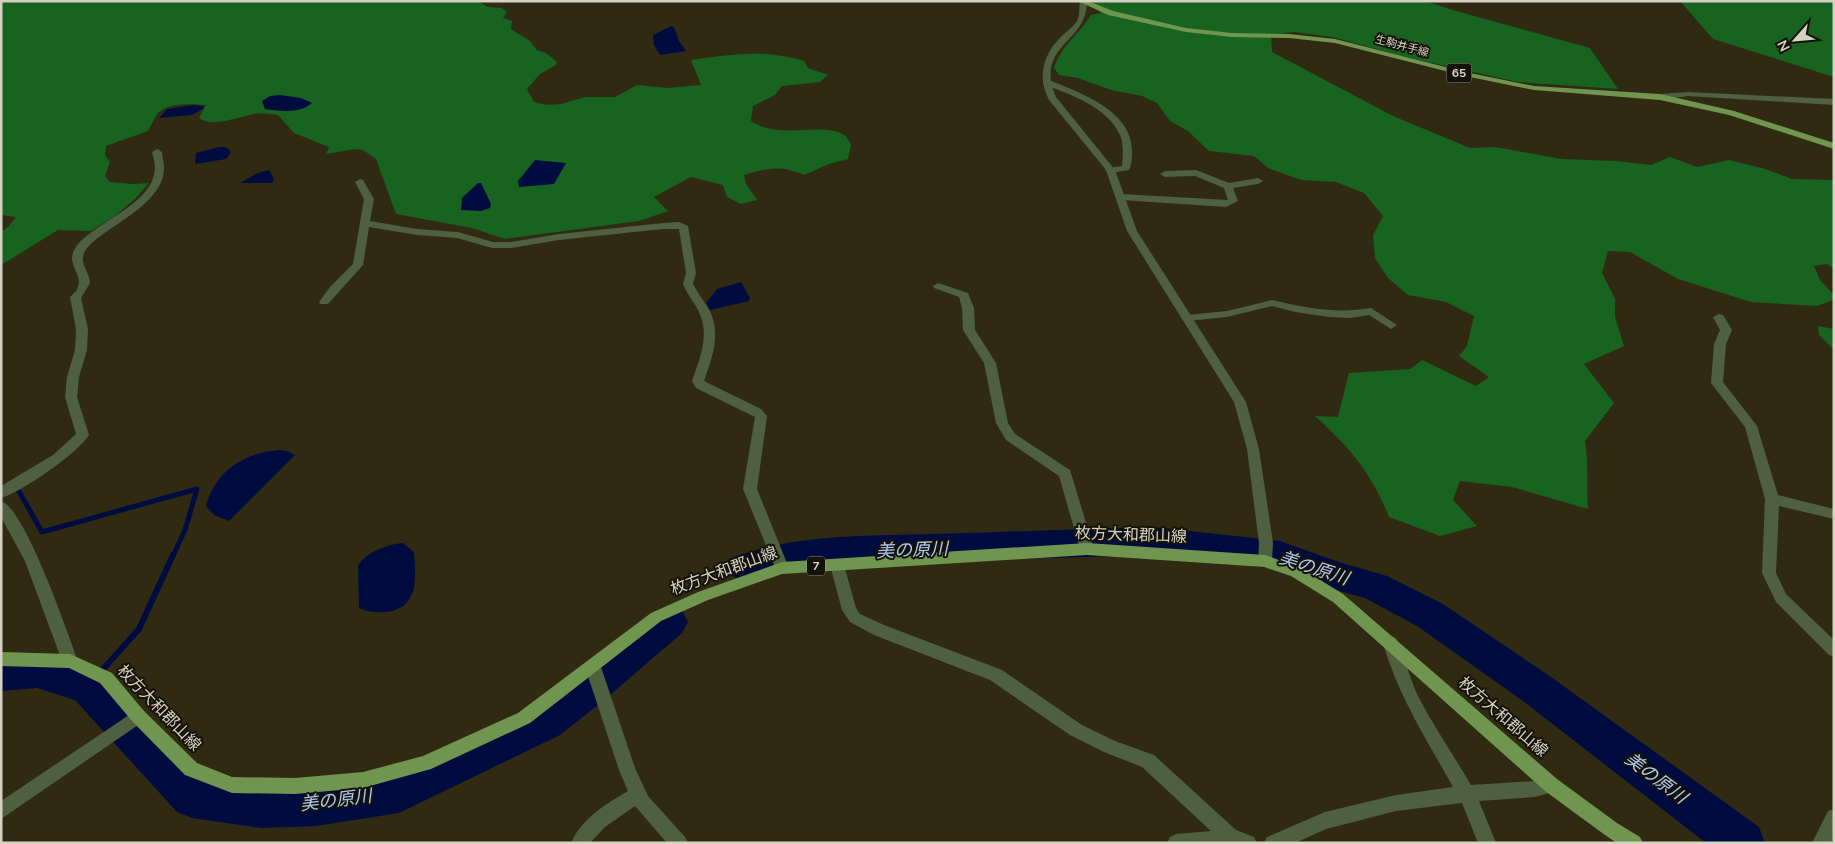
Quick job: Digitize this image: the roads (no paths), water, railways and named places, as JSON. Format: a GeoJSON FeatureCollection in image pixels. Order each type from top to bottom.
{"type":"FeatureCollection","features":[{"type":"Feature","properties":{"kind":"main road","name":"生駒井手線"},"geometry":{"type":"LineString","coordinates":[[1082,2],[1111,13],[1186,30],[1232,36],[1289,36],[1335,40],[1466,74],[1534,88],[1660,98],[1731,113],[1834,146]]}},
{"type":"Feature","properties":{"kind":"main road","name":"枚方大和郡山線"},"geometry":{"type":"LineString","coordinates":[[1,659],[70,661],[106,678],[138,716],[191,769],[232,784],[295,786],[363,780],[425,763],[524,718],[656,617],[703,596],[782,568],[1087,549],[1265,560],[1296,572],[1318,584],[1391,643],[1551,785],[1611,830],[1634,843]]}},
{"type":"Feature","properties":{"kind":"street"},"geometry":{"type":"LineString","coordinates":[[1082,2],[1082,17],[1079,24],[1053,50],[1046,72],[1046,82],[1052,98],[1110,170],[1132,231],[1240,402],[1253,450],[1266,543],[1265,560]]}},
{"type":"Feature","properties":{"kind":"street"},"geometry":{"type":"LineString","coordinates":[[1046,82],[1101,110],[1124,134],[1128,150],[1126,168],[1110,170]]}},
{"type":"Feature","properties":{"kind":"street"},"geometry":{"type":"LineString","coordinates":[[1660,98],[1688,94],[1834,102]]}},
{"type":"Feature","properties":{"kind":"street"},"geometry":{"type":"LineString","coordinates":[[1,493],[58,457],[80,440],[83,435],[71,397],[73,377],[81,350],[82,329],[75,297],[81,292],[86,280],[77,259],[79,251],[86,241],[129,214],[146,196],[156,183],[160,168],[157,152]]}},
{"type":"Feature","properties":{"kind":"street"},"geometry":{"type":"LineString","coordinates":[[1165,174],[1196,173],[1228,186],[1258,181]]}},
{"type":"Feature","properties":{"kind":"street"},"geometry":{"type":"LineString","coordinates":[[324,302],[358,265],[369,199],[360,182]]}},
{"type":"Feature","properties":{"kind":"street"},"geometry":{"type":"LineString","coordinates":[[1121,197],[1226,204],[1233,201],[1228,186]]}},
{"type":"Feature","properties":{"kind":"street"},"geometry":{"type":"LineString","coordinates":[[366,223],[417,232],[458,235],[492,245],[511,245],[559,237],[663,226],[679,225],[684,228],[691,273],[688,284],[703,310],[710,327],[710,344],[698,381],[700,385],[757,412],[761,416],[750,490],[782,568]]}},
{"type":"Feature","properties":{"kind":"street"},"geometry":{"type":"LineString","coordinates":[[938,286],[964,295],[968,308],[968,330],[972,339],[990,363],[1002,423],[1010,437],[1065,473],[1087,549]]}},
{"type":"Feature","properties":{"kind":"street"},"geometry":{"type":"LineString","coordinates":[[1187,318],[1227,314],[1272,303],[1295,310],[1329,314],[1351,315],[1371,311],[1391,325]]}},
{"type":"Feature","properties":{"kind":"street"},"geometry":{"type":"LineString","coordinates":[[1718,317],[1726,330],[1720,344],[1717,383],[1751,426],[1772,499],[1769,573],[1781,598],[1834,650]]}},
{"type":"Feature","properties":{"kind":"street"},"geometry":{"type":"LineString","coordinates":[[1772,499],[1834,514]]}},
{"type":"Feature","properties":{"kind":"street"},"geometry":{"type":"LineString","coordinates":[[1,506],[17,528],[37,570],[70,661]]}},
{"type":"Feature","properties":{"kind":"street"},"geometry":{"type":"LineString","coordinates":[[837,565],[849,610],[854,618],[879,630],[996,675],[1076,730],[1110,747],[1148,761],[1230,836],[1248,843]]}},
{"type":"Feature","properties":{"kind":"street"},"geometry":{"type":"LineString","coordinates":[[1391,643],[1397,668],[1425,724],[1467,794],[1487,843]]}},
{"type":"Feature","properties":{"kind":"street"},"geometry":{"type":"LineString","coordinates":[[593,667],[627,770],[642,802],[680,843]]}},
{"type":"Feature","properties":{"kind":"street"},"geometry":{"type":"LineString","coordinates":[[1,811],[138,716]]}},
{"type":"Feature","properties":{"kind":"street"},"geometry":{"type":"LineString","coordinates":[[1273,843],[1334,818],[1396,803],[1467,794],[1535,789],[1551,785]]}},
{"type":"Feature","properties":{"kind":"street"},"geometry":{"type":"LineString","coordinates":[[580,843],[584,836],[604,816],[639,794]]}},
{"type":"Feature","properties":{"kind":"street"},"geometry":{"type":"LineString","coordinates":[[1821,843],[1834,817]]}},
{"type":"Feature","properties":{"kind":"street"},"geometry":{"type":"LineString","coordinates":[[1176,843],[1200,842],[1230,836]]}},
{"type":"Feature","properties":{"kind":"waterway"},"geometry":{"type":"LineString","coordinates":[[14,488],[17,488],[42,532],[197,489],[185,530],[173,556]]}},
{"type":"Feature","properties":{"kind":"waterway","name":"美の原川"},"geometry":{"type":"LineString","coordinates":[[747,567],[763,561],[796,554],[881,549],[1153,541],[1280,555],[1331,575],[1374,586],[1430,615],[1537,689],[1743,843]]}},
{"type":"Feature","properties":{"kind":"waterway"},"geometry":{"type":"LineString","coordinates":[[88,686],[139,629],[173,555]]}},
{"type":"Feature","properties":{"kind":"waterway","name":"美の原川"},"geometry":{"type":"LineString","coordinates":[[1,674],[37,671],[88,686],[192,797],[261,807],[316,805],[399,792],[546,722],[589,689],[669,622]]}}]}
